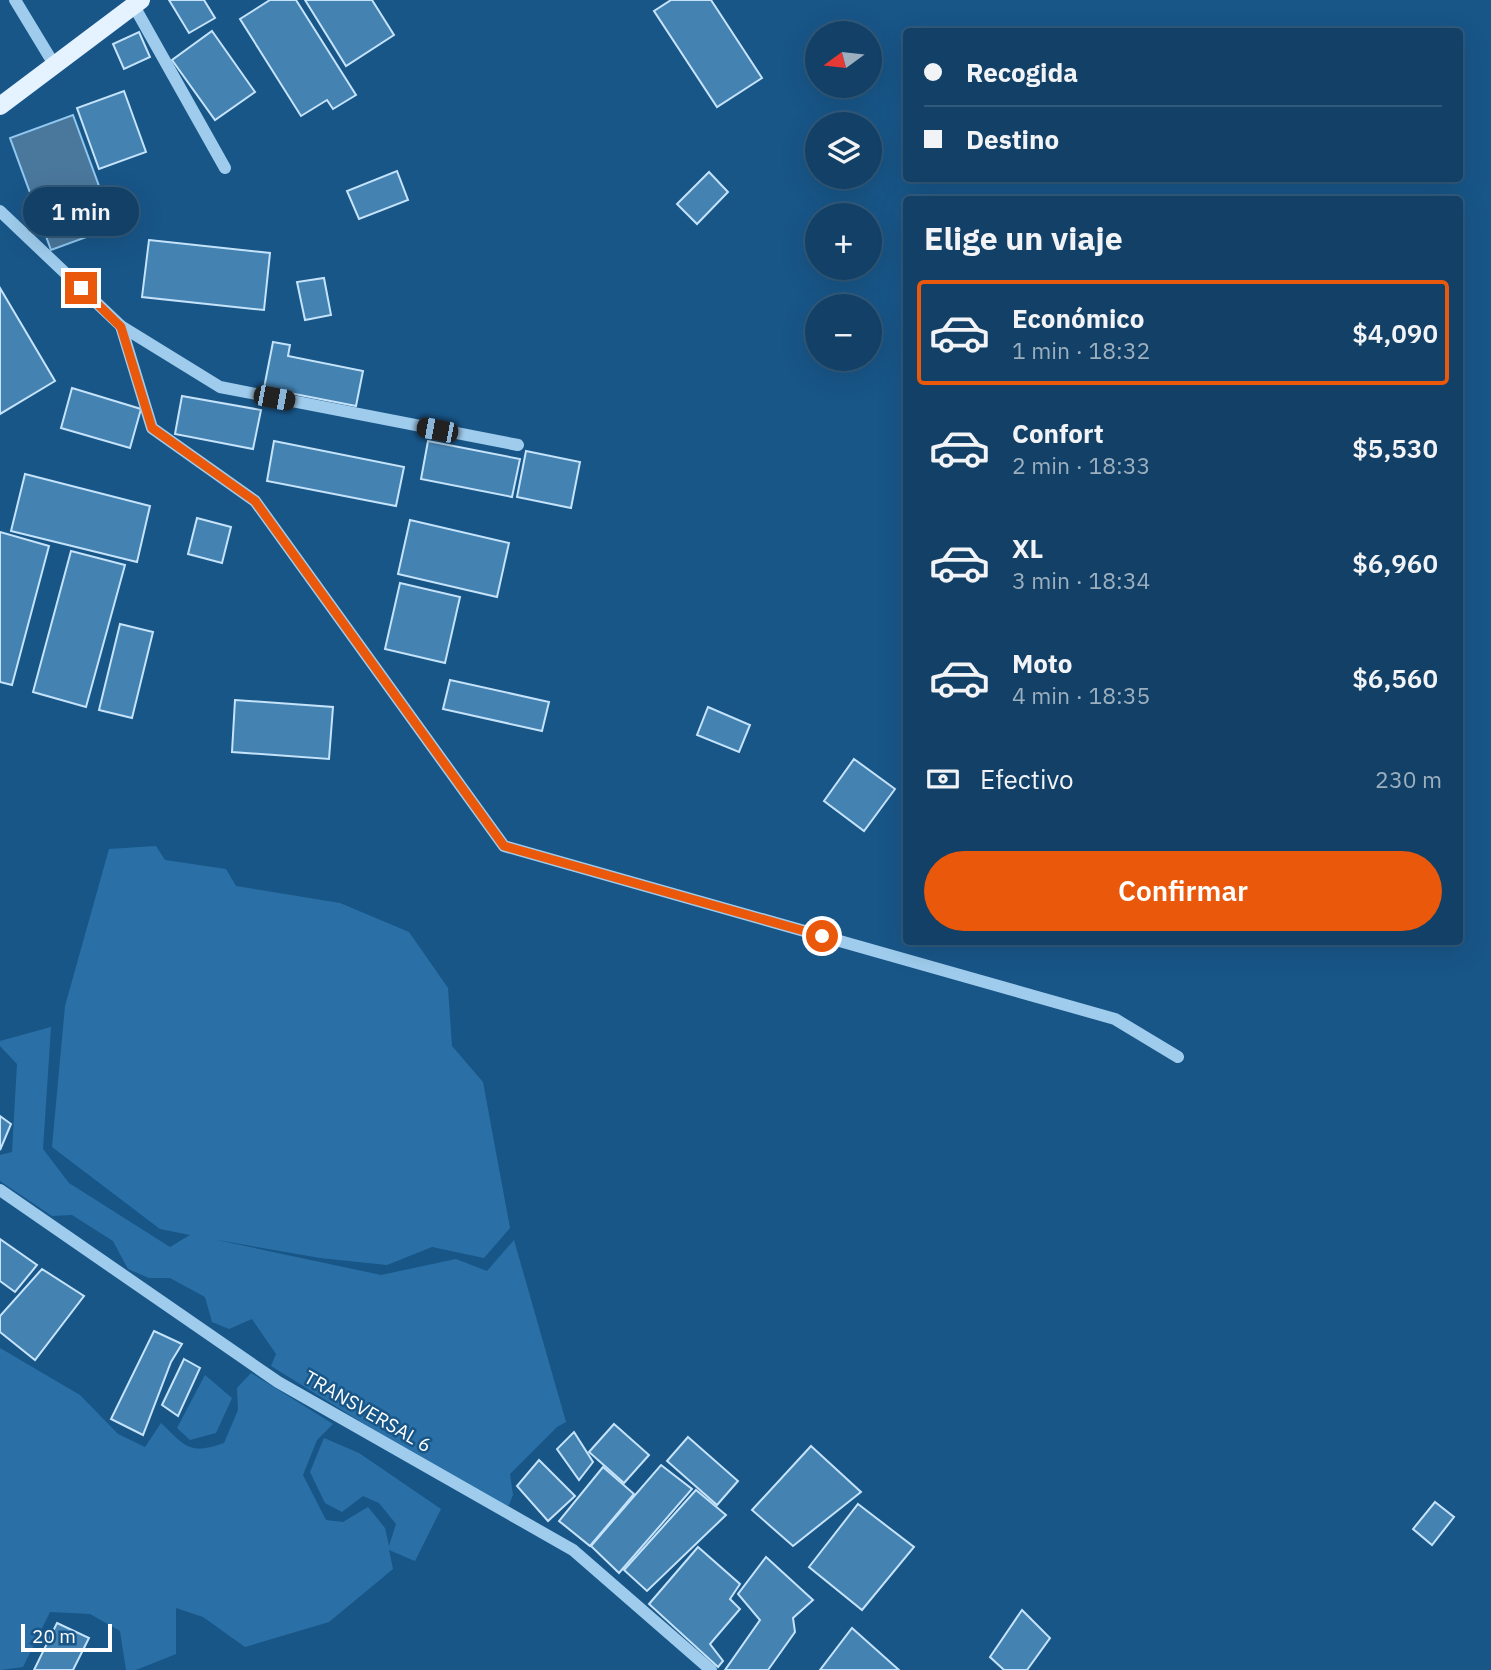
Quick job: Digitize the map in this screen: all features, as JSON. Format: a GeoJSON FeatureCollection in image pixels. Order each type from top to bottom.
{"type":"FeatureCollection","features":[{"type":"Feature","properties":{"kind":"main road"},"geometry":{"type":"LineString","coordinates":[[0,106],[137,3]]}},
{"type":"Feature","properties":{"kind":"street"},"geometry":{"type":"LineString","coordinates":[[15,0],[55,66]]}},
{"type":"Feature","properties":{"kind":"street"},"geometry":{"type":"LineString","coordinates":[[137,3],[225,168]]}},
{"type":"Feature","properties":{"kind":"street"},"geometry":{"type":"LineString","coordinates":[[0,211],[121,327],[220,387],[518,446]]}},
{"type":"Feature","properties":{"kind":"street"},"geometry":{"type":"LineString","coordinates":[[121,327],[152,428],[255,501],[504,846],[1115,1018],[1178,1057]]}},
{"type":"Feature","properties":{"kind":"street","name":"TRANSVERSAL 6"},"geometry":{"type":"LineString","coordinates":[[0,1190],[278,1382],[573,1550],[711,1670]]}},
{"type":"Feature","properties":{"kind":"shaded area"},"geometry":{"type":"Polygon","coordinates":[[[73,115],[114,227],[51,250],[10,138],[73,115]]]}},
{"type":"Feature","properties":{"kind":"shaded area"},"geometry":{"type":"Polygon","coordinates":[[[156,846],[165,860],[226,869],[236,886],[340,903],[409,932],[448,988],[452,1046],[483,1082],[510,1228],[484,1258],[432,1247],[387,1265],[320,1258],[212,1239],[381,1275],[456,1259],[487,1271],[514,1240],[566,1422],[557,1427],[510,1474],[513,1495],[506,1512],[271,1366],[276,1354],[252,1319],[229,1329],[212,1322],[205,1297],[170,1278],[149,1278],[128,1269],[113,1241],[72,1215],[52,1216],[0,1181],[0,1155],[12,1152],[17,1064],[0,1046],[0,1041],[51,1027],[43,1149],[69,1183],[170,1247],[190,1235],[160,1229],[52,1147],[65,1006],[109,849],[156,846]]]}},
{"type":"Feature","properties":{"kind":"shaded area"},"geometry":{"type":"Polygon","coordinates":[[[0,1348],[80,1395],[118,1434],[145,1447],[161,1423],[176,1438],[195,1448],[224,1443],[238,1410],[237,1388],[251,1373],[333,1424],[317,1440],[303,1475],[326,1520],[343,1522],[368,1507],[385,1528],[389,1546],[396,1524],[379,1503],[363,1496],[342,1512],[325,1503],[310,1472],[324,1438],[359,1453],[441,1509],[415,1561],[389,1550],[393,1569],[329,1622],[245,1647],[203,1617],[176,1608],[176,1654],[136,1670],[126,1670],[120,1631],[90,1614],[50,1612],[23,1667],[0,1670],[0,1348]]]}},
{"type":"Feature","properties":{"kind":"shaded area"},"geometry":{"type":"Polygon","coordinates":[[[205,1375],[232,1398],[216,1433],[190,1440],[177,1428],[205,1375]]]}},
{"type":"Feature","properties":{"kind":"building"},"geometry":{"type":"Polygon","coordinates":[[[169,0],[204,0],[215,18],[189,33],[169,0]]]}},
{"type":"Feature","properties":{"kind":"building"},"geometry":{"type":"Polygon","coordinates":[[[270,0],[296,0],[356,95],[333,109],[327,100],[301,116],[240,19],[270,0]]]}},
{"type":"Feature","properties":{"kind":"building"},"geometry":{"type":"Polygon","coordinates":[[[305,0],[372,0],[394,35],[346,66],[305,0]]]}},
{"type":"Feature","properties":{"kind":"building"},"geometry":{"type":"Polygon","coordinates":[[[671,0],[711,0],[762,78],[717,107],[654,11],[671,0]]]}},
{"type":"Feature","properties":{"kind":"building"},"geometry":{"type":"Polygon","coordinates":[[[212,31],[255,92],[215,120],[172,60],[212,31]]]}},
{"type":"Feature","properties":{"kind":"building"},"geometry":{"type":"Polygon","coordinates":[[[139,32],[150,57],[124,69],[113,44],[139,32]]]}},
{"type":"Feature","properties":{"kind":"building"},"geometry":{"type":"Polygon","coordinates":[[[124,91],[146,152],[99,169],[77,108],[124,91]]]}},
{"type":"Feature","properties":{"kind":"building"},"geometry":{"type":"Polygon","coordinates":[[[397,171],[408,200],[359,219],[347,191],[397,171]]]}},
{"type":"Feature","properties":{"kind":"building"},"geometry":{"type":"Polygon","coordinates":[[[709,172],[728,192],[697,224],[677,204],[709,172]]]}},
{"type":"Feature","properties":{"kind":"building"},"geometry":{"type":"Polygon","coordinates":[[[149,240],[270,253],[264,310],[142,297],[149,240]]]}},
{"type":"Feature","properties":{"kind":"building"},"geometry":{"type":"Polygon","coordinates":[[[324,278],[331,315],[305,320],[297,282],[324,278]]]}},
{"type":"Feature","properties":{"kind":"building"},"geometry":{"type":"Polygon","coordinates":[[[0,288],[55,381],[0,414],[0,288]]]}},
{"type":"Feature","properties":{"kind":"building"},"geometry":{"type":"Polygon","coordinates":[[[273,342],[290,345],[288,356],[363,371],[356,406],[264,388],[273,342]]]}},
{"type":"Feature","properties":{"kind":"building"},"geometry":{"type":"Polygon","coordinates":[[[72,388],[141,409],[130,448],[61,428],[72,388]]]}},
{"type":"Feature","properties":{"kind":"building"},"geometry":{"type":"Polygon","coordinates":[[[182,396],[261,410],[253,449],[175,434],[182,396]]]}},
{"type":"Feature","properties":{"kind":"building"},"geometry":{"type":"Polygon","coordinates":[[[274,441],[404,467],[396,506],[267,481],[274,441]]]}},
{"type":"Feature","properties":{"kind":"building"},"geometry":{"type":"Polygon","coordinates":[[[428,441],[520,459],[512,497],[421,479],[428,441]]]}},
{"type":"Feature","properties":{"kind":"building"},"geometry":{"type":"Polygon","coordinates":[[[526,451],[580,462],[571,508],[517,497],[526,451]]]}},
{"type":"Feature","properties":{"kind":"building"},"geometry":{"type":"Polygon","coordinates":[[[25,474],[150,506],[137,562],[11,531],[25,474]]]}},
{"type":"Feature","properties":{"kind":"building"},"geometry":{"type":"Polygon","coordinates":[[[197,518],[231,527],[222,563],[188,554],[197,518]]]}},
{"type":"Feature","properties":{"kind":"building"},"geometry":{"type":"Polygon","coordinates":[[[410,520],[509,543],[497,597],[398,574],[410,520]]]}},
{"type":"Feature","properties":{"kind":"building"},"geometry":{"type":"Polygon","coordinates":[[[0,532],[49,546],[12,685],[0,682],[0,532]]]}},
{"type":"Feature","properties":{"kind":"building"},"geometry":{"type":"Polygon","coordinates":[[[71,551],[125,565],[86,707],[33,692],[71,551]]]}},
{"type":"Feature","properties":{"kind":"building"},"geometry":{"type":"Polygon","coordinates":[[[400,583],[460,597],[445,663],[385,649],[400,583]]]}},
{"type":"Feature","properties":{"kind":"building"},"geometry":{"type":"Polygon","coordinates":[[[120,624],[153,632],[132,718],[99,710],[120,624]]]}},
{"type":"Feature","properties":{"kind":"building"},"geometry":{"type":"Polygon","coordinates":[[[450,680],[549,702],[542,731],[443,709],[450,680]]]}},
{"type":"Feature","properties":{"kind":"building"},"geometry":{"type":"Polygon","coordinates":[[[235,700],[333,707],[329,759],[232,752],[235,700]]]}},
{"type":"Feature","properties":{"kind":"building"},"geometry":{"type":"Polygon","coordinates":[[[708,707],[750,725],[739,752],[697,735],[708,707]]]}},
{"type":"Feature","properties":{"kind":"building"},"geometry":{"type":"Polygon","coordinates":[[[854,759],[895,789],[864,831],[824,801],[854,759]]]}},
{"type":"Feature","properties":{"kind":"building"},"geometry":{"type":"Polygon","coordinates":[[[0,1116],[11,1124],[0,1150],[0,1116]]]}},
{"type":"Feature","properties":{"kind":"building"},"geometry":{"type":"Polygon","coordinates":[[[0,1239],[37,1265],[15,1292],[0,1281],[0,1239]]]}},
{"type":"Feature","properties":{"kind":"building"},"geometry":{"type":"Polygon","coordinates":[[[42,1269],[84,1296],[35,1360],[0,1332],[0,1316],[42,1269]]]}},
{"type":"Feature","properties":{"kind":"building"},"geometry":{"type":"Polygon","coordinates":[[[154,1331],[182,1344],[171,1362],[143,1435],[111,1419],[154,1331]]]}},
{"type":"Feature","properties":{"kind":"building"},"geometry":{"type":"Polygon","coordinates":[[[184,1359],[200,1368],[178,1416],[162,1405],[184,1359]]]}},
{"type":"Feature","properties":{"kind":"building"},"geometry":{"type":"Polygon","coordinates":[[[614,1424],[649,1455],[624,1483],[589,1452],[614,1424]]]}},
{"type":"Feature","properties":{"kind":"building"},"geometry":{"type":"Polygon","coordinates":[[[574,1432],[593,1462],[579,1480],[557,1449],[574,1432]]]}},
{"type":"Feature","properties":{"kind":"building"},"geometry":{"type":"Polygon","coordinates":[[[688,1437],[738,1481],[717,1505],[667,1461],[688,1437]]]}},
{"type":"Feature","properties":{"kind":"building"},"geometry":{"type":"Polygon","coordinates":[[[811,1446],[861,1492],[793,1546],[752,1510],[811,1446]]]}},
{"type":"Feature","properties":{"kind":"building"},"geometry":{"type":"Polygon","coordinates":[[[539,1460],[575,1496],[548,1521],[517,1486],[539,1460]]]}},
{"type":"Feature","properties":{"kind":"building"},"geometry":{"type":"Polygon","coordinates":[[[661,1465],[692,1489],[619,1573],[591,1546],[661,1465]]]}},
{"type":"Feature","properties":{"kind":"building"},"geometry":{"type":"Polygon","coordinates":[[[603,1467],[634,1494],[590,1546],[559,1521],[603,1467]]]}},
{"type":"Feature","properties":{"kind":"building"},"geometry":{"type":"Polygon","coordinates":[[[696,1490],[726,1515],[647,1591],[624,1570],[696,1490]]]}},
{"type":"Feature","properties":{"kind":"building"},"geometry":{"type":"Polygon","coordinates":[[[1435,1502],[1454,1517],[1432,1545],[1413,1529],[1435,1502]]]}},
{"type":"Feature","properties":{"kind":"building"},"geometry":{"type":"Polygon","coordinates":[[[858,1504],[914,1547],[862,1610],[809,1567],[858,1504]]]}},
{"type":"Feature","properties":{"kind":"building"},"geometry":{"type":"Polygon","coordinates":[[[698,1547],[740,1584],[730,1599],[740,1609],[710,1644],[723,1661],[718,1667],[649,1604],[698,1547]]]}},
{"type":"Feature","properties":{"kind":"building"},"geometry":{"type":"Polygon","coordinates":[[[766,1557],[813,1600],[793,1618],[795,1632],[768,1670],[725,1670],[760,1620],[738,1594],[766,1557]]]}},
{"type":"Feature","properties":{"kind":"building"},"geometry":{"type":"Polygon","coordinates":[[[1022,1610],[1050,1638],[1027,1670],[1004,1670],[990,1657],[1022,1610]]]}},
{"type":"Feature","properties":{"kind":"building"},"geometry":{"type":"Polygon","coordinates":[[[57,1623],[89,1638],[73,1670],[34,1670],[57,1623]]]}},
{"type":"Feature","properties":{"kind":"building"},"geometry":{"type":"Polygon","coordinates":[[[852,1628],[899,1670],[820,1670],[852,1628]]]}},
{"type":"Feature","properties":{"kind":"route"},"geometry":{"type":"LineString","coordinates":[[81,288],[121,327],[152,428],[255,501],[504,846],[822,936]]}}]}
